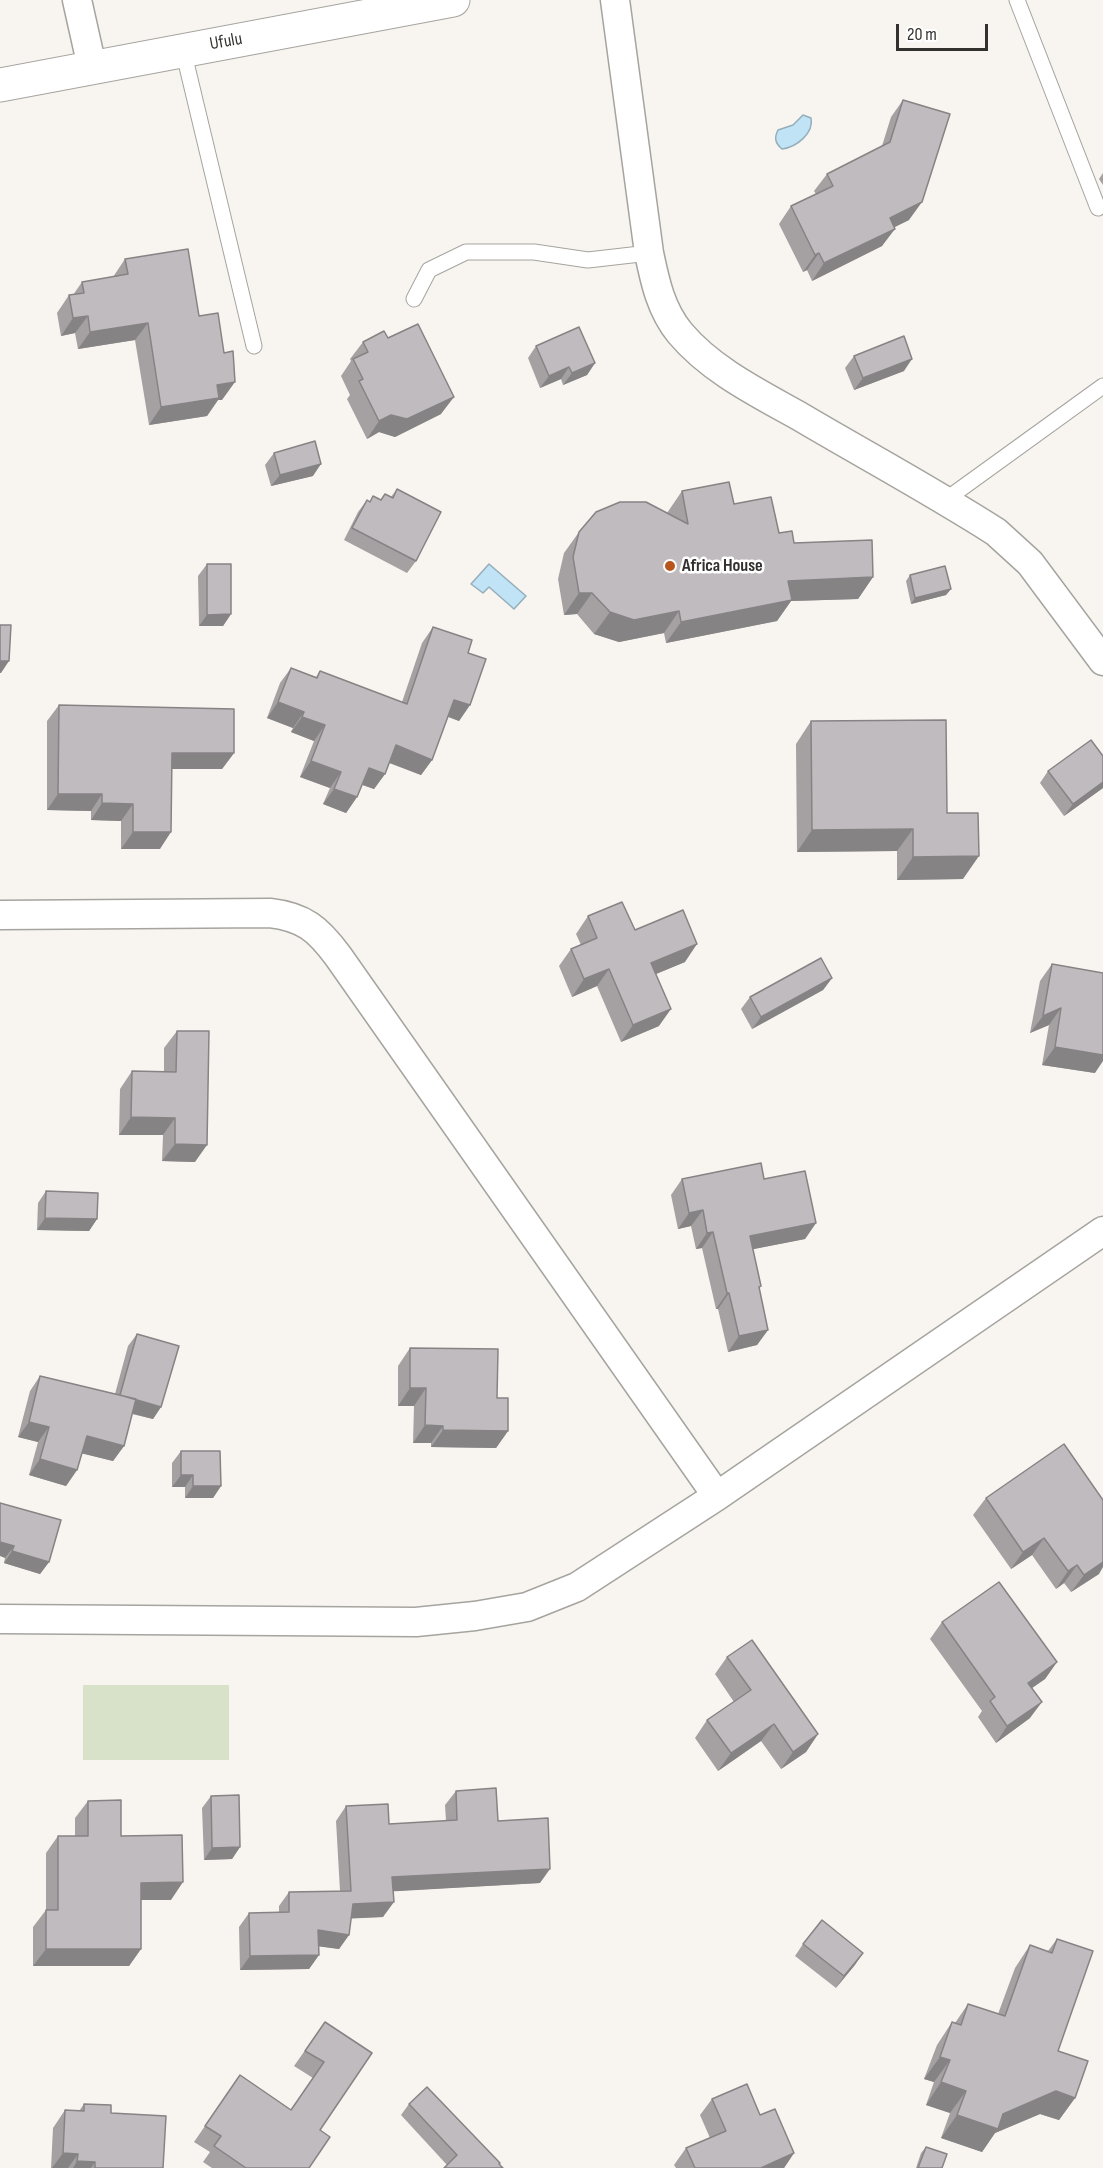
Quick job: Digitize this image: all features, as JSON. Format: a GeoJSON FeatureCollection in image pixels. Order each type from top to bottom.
{"type":"FeatureCollection","features":[{"type":"Feature","properties":{"kind":"street"},"geometry":{"type":"LineString","coordinates":[[77,0],[92,67]]}},
{"type":"Feature","properties":{"kind":"street","name":"Ufulu"},"geometry":{"type":"LineString","coordinates":[[0,85],[453,0]]}},
{"type":"Feature","properties":{"kind":"street"},"geometry":{"type":"LineString","coordinates":[[615,0],[649,253],[656,286],[665,310],[679,331],[711,363],[752,389],[996,532],[1030,563],[1103,661]]}},
{"type":"Feature","properties":{"kind":"street"},"geometry":{"type":"LineString","coordinates":[[0,915],[270,913],[287,915],[310,925],[338,956],[717,1496]]}},
{"type":"Feature","properties":{"kind":"street"},"geometry":{"type":"LineString","coordinates":[[0,1619],[416,1622],[526,1607],[577,1587],[717,1496],[1103,1231]]}},
{"type":"Feature","properties":{"kind":"lane"},"geometry":{"type":"LineString","coordinates":[[1017,0],[1098,208]]}},
{"type":"Feature","properties":{"kind":"lane"},"geometry":{"type":"LineString","coordinates":[[183,50],[254,346]]}},
{"type":"Feature","properties":{"kind":"lane"},"geometry":{"type":"LineString","coordinates":[[414,299],[429,270],[466,252],[534,252],[588,260],[649,253]]}},
{"type":"Feature","properties":{"kind":"lane"},"geometry":{"type":"LineString","coordinates":[[944,501],[1103,386]]}},
{"type":"Feature","properties":{"kind":"green space"},"geometry":{"type":"Polygon","coordinates":[[[83,1685],[229,1685],[229,1760],[83,1760],[83,1685]]]}},
{"type":"Feature","properties":{"kind":"water"},"geometry":{"type":"Polygon","coordinates":[[[803,115],[811,118],[807,134],[799,142],[782,149],[776,140],[778,130],[793,125],[803,115]]]}},
{"type":"Feature","properties":{"kind":"water"},"geometry":{"type":"Polygon","coordinates":[[[489,564],[526,596],[514,609],[489,587],[483,593],[471,584],[489,564]]]}},
{"type":"Feature","properties":{"kind":"building"},"geometry":{"type":"Polygon","coordinates":[[[903,100],[950,114],[922,202],[890,218],[895,229],[824,263],[819,253],[815,255],[791,206],[833,186],[827,174],[890,142],[903,100]]]}},
{"type":"Feature","properties":{"kind":"building"},"geometry":{"type":"Polygon","coordinates":[[[188,249],[199,316],[218,313],[224,353],[233,351],[235,382],[217,385],[219,398],[161,407],[148,323],[90,332],[88,316],[73,318],[69,295],[84,293],[82,282],[128,274],[125,259],[188,249]]]}},
{"type":"Feature","properties":{"kind":"building"},"geometry":{"type":"Polygon","coordinates":[[[418,324],[454,397],[407,419],[391,415],[379,421],[359,381],[363,379],[353,359],[368,352],[363,342],[384,331],[388,338],[418,324]]]}},
{"type":"Feature","properties":{"kind":"building"},"geometry":{"type":"Polygon","coordinates":[[[579,327],[595,363],[572,373],[569,367],[549,376],[536,346],[579,327]]]}},
{"type":"Feature","properties":{"kind":"building"},"geometry":{"type":"Polygon","coordinates":[[[904,336],[912,359],[863,378],[854,356],[904,336]]]}},
{"type":"Feature","properties":{"kind":"building"},"geometry":{"type":"Polygon","coordinates":[[[315,441],[321,464],[280,475],[274,453],[315,441]]]}},
{"type":"Feature","properties":{"kind":"building","name":"Africa House"},"geometry":{"type":"Polygon","coordinates":[[[729,482],[734,504],[771,497],[779,533],[792,531],[794,543],[872,540],[873,577],[788,581],[792,600],[681,622],[679,611],[634,620],[610,612],[592,593],[579,593],[573,557],[579,532],[596,512],[620,502],[646,502],[688,524],[682,491],[729,482]]]}},
{"type":"Feature","properties":{"kind":"building"},"geometry":{"type":"Polygon","coordinates":[[[397,489],[441,512],[416,561],[352,528],[367,500],[370,502],[373,496],[381,500],[385,494],[393,498],[397,489]]]}},
{"type":"Feature","properties":{"kind":"building"},"geometry":{"type":"Polygon","coordinates":[[[207,564],[231,564],[231,614],[207,615],[207,564]]]}},
{"type":"Feature","properties":{"kind":"building"},"geometry":{"type":"Polygon","coordinates":[[[945,566],[951,589],[915,598],[910,575],[945,566]]]}},
{"type":"Feature","properties":{"kind":"building"},"geometry":{"type":"Polygon","coordinates":[[[0,625],[11,625],[9,661],[0,661],[0,625]]]}},
{"type":"Feature","properties":{"kind":"building"},"geometry":{"type":"Polygon","coordinates":[[[433,627],[472,640],[468,653],[486,659],[470,705],[454,700],[432,760],[396,745],[385,774],[369,768],[357,797],[334,789],[341,772],[311,761],[325,725],[302,717],[304,712],[278,702],[291,668],[317,678],[320,671],[407,704],[433,627]]]}},
{"type":"Feature","properties":{"kind":"building"},"geometry":{"type":"Polygon","coordinates":[[[59,705],[234,709],[234,753],[172,753],[171,832],[133,832],[133,804],[102,803],[102,794],[58,794],[59,705]]]}},
{"type":"Feature","properties":{"kind":"building"},"geometry":{"type":"Polygon","coordinates":[[[946,720],[947,813],[978,813],[979,856],[913,857],[913,829],[812,830],[811,721],[946,720]]]}},
{"type":"Feature","properties":{"kind":"building"},"geometry":{"type":"Polygon","coordinates":[[[1091,740],[1103,756],[1103,782],[1073,804],[1048,771],[1091,740]]]}},
{"type":"Feature","properties":{"kind":"building"},"geometry":{"type":"Polygon","coordinates":[[[622,902],[635,930],[683,910],[697,944],[651,963],[671,1009],[633,1025],[609,969],[584,979],[571,949],[597,938],[588,916],[622,902]]]}},
{"type":"Feature","properties":{"kind":"building"},"geometry":{"type":"Polygon","coordinates":[[[821,958],[832,978],[761,1017],[750,997],[821,958]]]}},
{"type":"Feature","properties":{"kind":"building"},"geometry":{"type":"Polygon","coordinates":[[[1052,964],[1103,973],[1103,1055],[1055,1047],[1061,1008],[1043,1016],[1052,964]]]}},
{"type":"Feature","properties":{"kind":"building"},"geometry":{"type":"Polygon","coordinates":[[[177,1031],[209,1031],[207,1145],[175,1144],[175,1118],[131,1117],[132,1071],[176,1072],[177,1031]]]}},
{"type":"Feature","properties":{"kind":"building"},"geometry":{"type":"Polygon","coordinates":[[[761,1163],[764,1179],[805,1171],[816,1223],[750,1236],[768,1330],[739,1336],[713,1232],[707,1233],[703,1210],[689,1213],[682,1179],[761,1163]]]}},
{"type":"Feature","properties":{"kind":"building"},"geometry":{"type":"Polygon","coordinates":[[[46,1191],[98,1193],[97,1219],[45,1218],[46,1191]]]}},
{"type":"Feature","properties":{"kind":"building"},"geometry":{"type":"Polygon","coordinates":[[[137,1334],[179,1346],[161,1407],[120,1395],[137,1334]]]}},
{"type":"Feature","properties":{"kind":"building"},"geometry":{"type":"Polygon","coordinates":[[[410,1348],[498,1349],[497,1398],[508,1398],[508,1431],[443,1430],[443,1426],[425,1425],[426,1388],[410,1388],[410,1348]]]}},
{"type":"Feature","properties":{"kind":"building"},"geometry":{"type":"Polygon","coordinates":[[[40,1376],[136,1399],[124,1446],[87,1436],[77,1470],[40,1459],[49,1427],[29,1422],[40,1376]]]}},
{"type":"Feature","properties":{"kind":"building"},"geometry":{"type":"Polygon","coordinates":[[[1064,1444],[1103,1500],[1103,1562],[1084,1575],[1077,1565],[1068,1571],[1044,1538],[1023,1552],[986,1498],[1064,1444]]]}},
{"type":"Feature","properties":{"kind":"building"},"geometry":{"type":"Polygon","coordinates":[[[181,1451],[220,1451],[221,1486],[193,1486],[193,1475],[181,1475],[181,1451]]]}},
{"type":"Feature","properties":{"kind":"building"},"geometry":{"type":"Polygon","coordinates":[[[0,1503],[61,1520],[49,1562],[12,1551],[14,1546],[0,1542],[0,1503]]]}},
{"type":"Feature","properties":{"kind":"building"},"geometry":{"type":"Polygon","coordinates":[[[999,1582],[1057,1662],[1028,1683],[1042,1702],[1007,1726],[990,1701],[995,1697],[942,1622],[999,1582]]]}},
{"type":"Feature","properties":{"kind":"building"},"geometry":{"type":"Polygon","coordinates":[[[752,1640],[818,1734],[793,1752],[774,1724],[731,1753],[707,1720],[751,1690],[727,1657],[752,1640]]]}},
{"type":"Feature","properties":{"kind":"building"},"geometry":{"type":"Polygon","coordinates":[[[496,1788],[498,1821],[548,1818],[550,1869],[392,1877],[394,1902],[353,1904],[349,1935],[318,1930],[319,1955],[250,1956],[249,1913],[289,1912],[289,1892],[351,1891],[346,1806],[388,1804],[389,1824],[457,1820],[456,1791],[496,1788]]]}},
{"type":"Feature","properties":{"kind":"building"},"geometry":{"type":"Polygon","coordinates":[[[239,1795],[240,1847],[212,1848],[211,1796],[239,1795]]]}},
{"type":"Feature","properties":{"kind":"building"},"geometry":{"type":"Polygon","coordinates":[[[121,1800],[121,1836],[182,1835],[183,1882],[141,1883],[141,1949],[46,1949],[46,1910],[58,1910],[58,1836],[88,1836],[88,1801],[121,1800]]]}},
{"type":"Feature","properties":{"kind":"building"},"geometry":{"type":"Polygon","coordinates":[[[822,1920],[863,1953],[844,1976],[803,1944],[822,1920]]]}},
{"type":"Feature","properties":{"kind":"building"},"geometry":{"type":"Polygon","coordinates":[[[1057,1939],[1093,1951],[1058,2051],[1088,2061],[1075,2098],[1056,2091],[1003,2114],[998,2129],[957,2115],[966,2091],[941,2082],[950,2060],[940,2057],[952,2022],[961,2025],[968,2004],[1005,2016],[1030,1945],[1052,1953],[1057,1939]]]}},
{"type":"Feature","properties":{"kind":"building"},"geometry":{"type":"Polygon","coordinates":[[[325,2022],[372,2053],[320,2130],[330,2137],[309,2168],[246,2168],[214,2146],[221,2136],[205,2126],[240,2075],[291,2110],[324,2062],[305,2051],[325,2022]]]}},
{"type":"Feature","properties":{"kind":"building"},"geometry":{"type":"Polygon","coordinates":[[[747,2084],[760,2115],[775,2109],[794,2153],[761,2168],[695,2168],[686,2148],[726,2131],[712,2099],[747,2084]]]}},
{"type":"Feature","properties":{"kind":"building"},"geometry":{"type":"Polygon","coordinates":[[[427,2087],[503,2168],[444,2168],[457,2155],[409,2104],[427,2087]]]}},
{"type":"Feature","properties":{"kind":"building"},"geometry":{"type":"Polygon","coordinates":[[[84,2104],[111,2105],[111,2113],[166,2116],[163,2168],[95,2168],[95,2162],[77,2161],[78,2154],[63,2153],[65,2110],[84,2111],[84,2104]]]}},
{"type":"Feature","properties":{"kind":"building"},"geometry":{"type":"Polygon","coordinates":[[[926,2147],[947,2154],[942,2168],[918,2168],[926,2147]]]}},
{"type":"Feature","properties":{"kind":"place","name":"Africa House"},"geometry":{"type":"Point","coordinates":[670,566]}}]}
